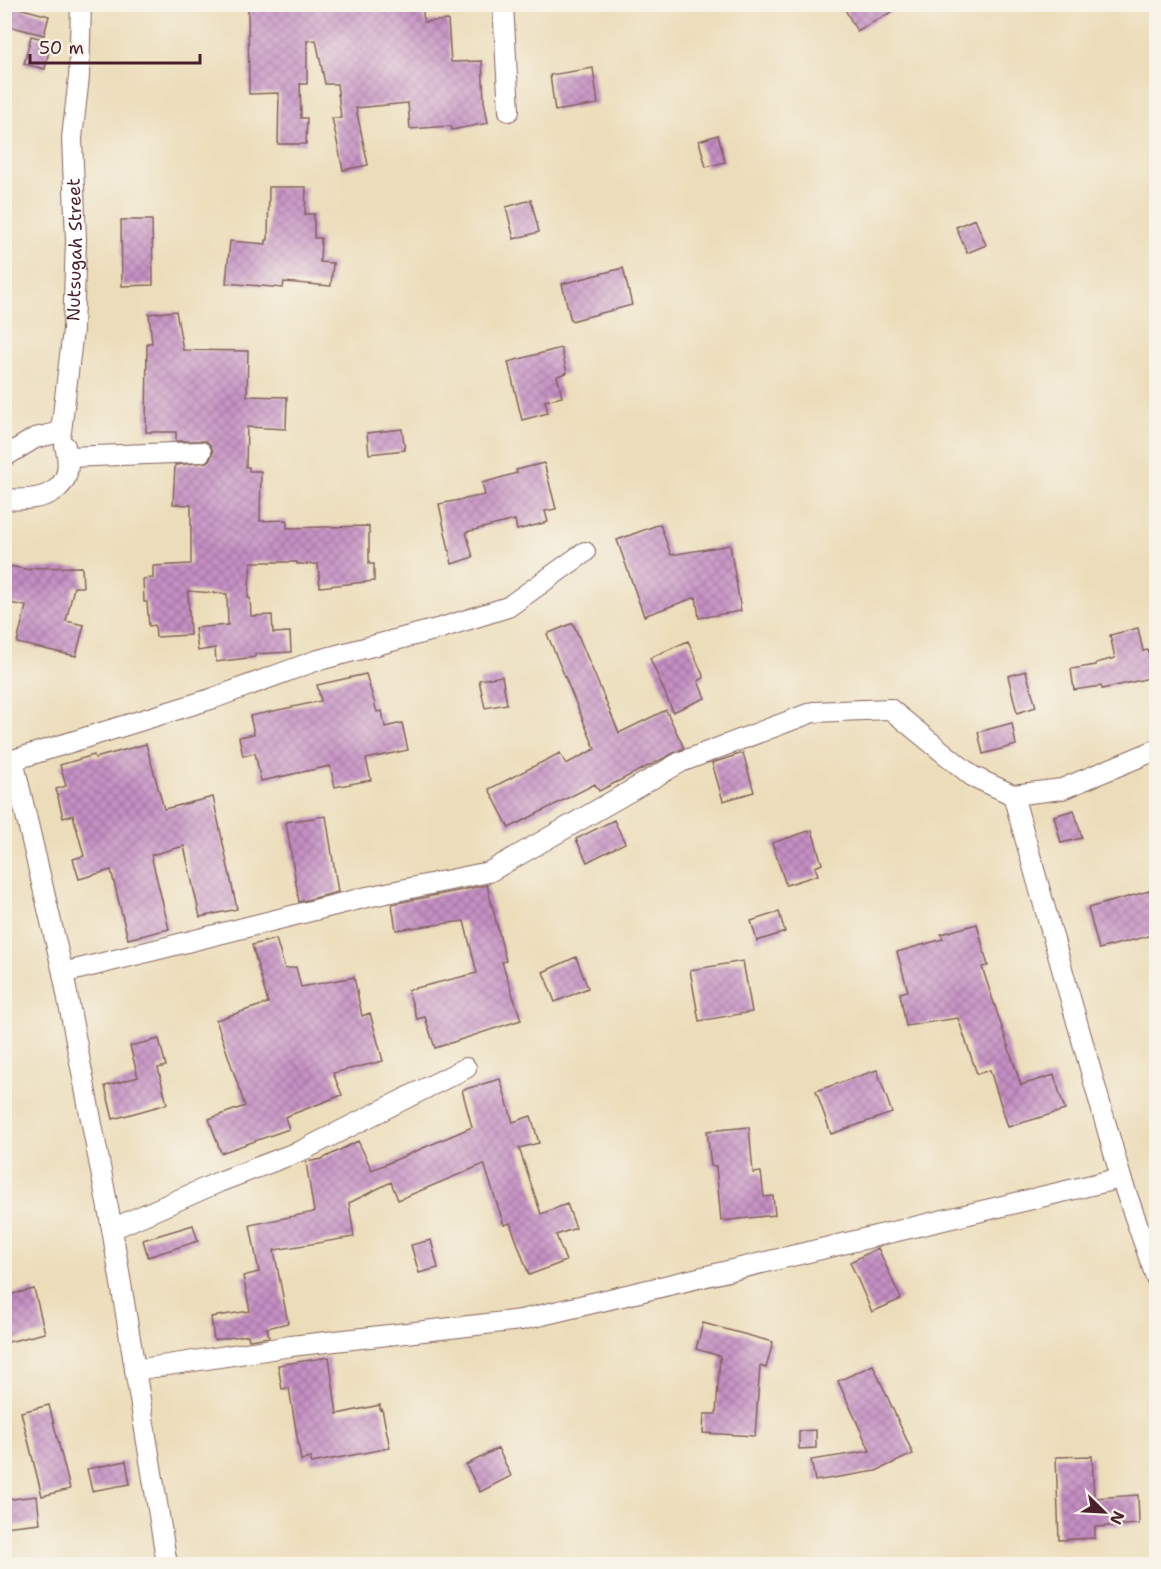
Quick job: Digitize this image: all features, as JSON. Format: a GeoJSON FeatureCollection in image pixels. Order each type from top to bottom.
{"type":"FeatureCollection","features":[{"type":"Feature","properties":{"kind":"street","name":"Nutsugah Street"},"geometry":{"type":"LineString","coordinates":[[61,432],[73,330],[76,240],[72,138],[79,77],[81,4]]}},
{"type":"Feature","properties":{"kind":"street"},"geometry":{"type":"LineString","coordinates":[[503,4],[509,111]]}},
{"type":"Feature","properties":{"kind":"street"},"geometry":{"type":"LineString","coordinates":[[4,457],[35,438],[61,432],[69,470],[61,486],[52,493],[19,500],[4,499]]}},
{"type":"Feature","properties":{"kind":"street"},"geometry":{"type":"LineString","coordinates":[[68,457],[201,452]]}},
{"type":"Feature","properties":{"kind":"street"},"geometry":{"type":"LineString","coordinates":[[167,1564],[112,1229],[63,973],[9,758],[214,698],[315,661],[441,628],[508,607],[585,552]]}},
{"type":"Feature","properties":{"kind":"street"},"geometry":{"type":"LineString","coordinates":[[63,973],[367,897],[489,872],[681,762],[813,712],[890,709],[972,776],[1013,795],[1062,789],[1156,750]]}},
{"type":"Feature","properties":{"kind":"street"},"geometry":{"type":"LineString","coordinates":[[1013,795],[1121,1178],[1156,1276]]}},
{"type":"Feature","properties":{"kind":"street"},"geometry":{"type":"LineString","coordinates":[[112,1229],[219,1182],[303,1150],[466,1068]]}},
{"type":"Feature","properties":{"kind":"street"},"geometry":{"type":"LineString","coordinates":[[135,1370],[291,1346],[521,1320],[1121,1178]]}},
{"type":"Feature","properties":{"kind":"building"},"geometry":{"type":"Polygon","coordinates":[[[4,4],[49,16],[44,35],[4,25],[4,4]]]}},
{"type":"Feature","properties":{"kind":"building"},"geometry":{"type":"Polygon","coordinates":[[[248,4],[291,4],[349,9],[348,4],[422,4],[424,22],[448,20],[451,62],[482,61],[484,101],[488,123],[452,130],[451,126],[410,129],[408,103],[356,108],[368,165],[343,170],[332,118],[341,118],[337,84],[325,84],[316,40],[307,41],[307,84],[300,84],[301,118],[307,118],[306,144],[278,144],[279,93],[249,94],[248,4]]]}},
{"type":"Feature","properties":{"kind":"building"},"geometry":{"type":"Polygon","coordinates":[[[842,4],[906,4],[857,31],[842,4]]]}},
{"type":"Feature","properties":{"kind":"building"},"geometry":{"type":"Polygon","coordinates":[[[31,36],[51,41],[45,69],[24,64],[31,36]]]}},
{"type":"Feature","properties":{"kind":"building"},"geometry":{"type":"Polygon","coordinates":[[[593,68],[598,104],[555,111],[550,75],[593,68]]]}},
{"type":"Feature","properties":{"kind":"building"},"geometry":{"type":"Polygon","coordinates":[[[718,135],[725,162],[706,167],[699,141],[718,135]]]}},
{"type":"Feature","properties":{"kind":"building"},"geometry":{"type":"Polygon","coordinates":[[[269,187],[306,187],[305,214],[314,214],[314,238],[321,238],[320,262],[333,263],[331,286],[284,282],[283,288],[226,283],[230,241],[266,244],[268,240],[269,187]]]}},
{"type":"Feature","properties":{"kind":"building"},"geometry":{"type":"Polygon","coordinates":[[[531,200],[539,232],[514,239],[506,207],[531,200]]]}},
{"type":"Feature","properties":{"kind":"building"},"geometry":{"type":"Polygon","coordinates":[[[975,219],[986,245],[967,253],[956,227],[975,219]]]}},
{"type":"Feature","properties":{"kind":"building"},"geometry":{"type":"Polygon","coordinates":[[[121,220],[152,220],[153,285],[122,286],[121,220]]]}},
{"type":"Feature","properties":{"kind":"building"},"geometry":{"type":"Polygon","coordinates":[[[623,268],[632,305],[571,321],[562,284],[623,268]]]}},
{"type":"Feature","properties":{"kind":"building"},"geometry":{"type":"Polygon","coordinates":[[[176,311],[183,350],[248,351],[247,396],[287,397],[286,429],[247,427],[246,467],[249,467],[249,471],[261,471],[260,521],[287,520],[287,528],[369,526],[369,564],[374,564],[374,581],[320,587],[318,564],[251,562],[248,598],[250,598],[251,616],[272,615],[273,633],[290,632],[291,652],[255,654],[255,657],[216,662],[215,648],[198,651],[195,628],[228,625],[227,594],[188,591],[190,635],[156,637],[155,625],[149,626],[147,602],[144,602],[143,579],[153,578],[153,566],[191,564],[191,505],[173,504],[175,465],[207,462],[213,452],[206,441],[176,441],[176,432],[146,432],[147,343],[152,343],[149,314],[176,311]]]}},
{"type":"Feature","properties":{"kind":"building"},"geometry":{"type":"Polygon","coordinates":[[[561,348],[567,373],[557,376],[562,397],[545,401],[548,413],[522,420],[508,362],[561,348]]]}},
{"type":"Feature","properties":{"kind":"building"},"geometry":{"type":"Polygon","coordinates":[[[402,429],[405,450],[369,454],[367,433],[402,429]]]}},
{"type":"Feature","properties":{"kind":"building"},"geometry":{"type":"Polygon","coordinates":[[[544,463],[556,509],[545,511],[548,522],[517,530],[515,520],[466,532],[473,557],[452,564],[439,504],[485,495],[482,483],[517,473],[516,470],[544,463]]]}},
{"type":"Feature","properties":{"kind":"building"},"geometry":{"type":"Polygon","coordinates":[[[660,524],[671,555],[730,545],[741,611],[699,618],[696,597],[644,616],[617,540],[660,524]]]}},
{"type":"Feature","properties":{"kind":"building"},"geometry":{"type":"Polygon","coordinates":[[[4,565],[30,570],[31,568],[82,567],[83,587],[74,587],[66,621],[84,625],[76,656],[17,643],[26,606],[4,602],[4,565]]]}},
{"type":"Feature","properties":{"kind":"building"},"geometry":{"type":"Polygon","coordinates":[[[573,623],[619,733],[666,710],[684,748],[599,791],[595,784],[509,828],[489,789],[560,753],[566,764],[595,749],[547,634],[573,623]]]}},
{"type":"Feature","properties":{"kind":"building"},"geometry":{"type":"Polygon","coordinates":[[[1138,628],[1143,651],[1148,650],[1154,677],[1102,689],[1101,686],[1074,690],[1071,669],[1096,665],[1096,663],[1115,658],[1110,635],[1138,628]]]}},
{"type":"Feature","properties":{"kind":"building"},"geometry":{"type":"Polygon","coordinates":[[[688,641],[704,678],[698,681],[705,698],[673,712],[650,658],[688,641]]]}},
{"type":"Feature","properties":{"kind":"building"},"geometry":{"type":"Polygon","coordinates":[[[1026,671],[1036,707],[1017,713],[1008,676],[1026,671]]]}},
{"type":"Feature","properties":{"kind":"building"},"geometry":{"type":"Polygon","coordinates":[[[366,674],[377,712],[382,711],[385,727],[402,723],[408,750],[366,759],[371,780],[335,787],[330,766],[261,781],[255,753],[243,756],[239,737],[254,734],[250,716],[321,701],[317,685],[366,674]]]}},
{"type":"Feature","properties":{"kind":"building"},"geometry":{"type":"Polygon","coordinates":[[[502,676],[507,704],[485,708],[479,680],[502,676]]]}},
{"type":"Feature","properties":{"kind":"building"},"geometry":{"type":"Polygon","coordinates":[[[1012,723],[1016,745],[983,754],[978,732],[1012,723]]]}},
{"type":"Feature","properties":{"kind":"building"},"geometry":{"type":"Polygon","coordinates":[[[146,744],[164,809],[213,797],[237,909],[200,917],[184,846],[151,855],[169,929],[128,939],[111,870],[79,879],[73,859],[84,856],[73,815],[63,818],[56,789],[66,786],[60,765],[146,744]]]}},
{"type":"Feature","properties":{"kind":"building"},"geometry":{"type":"Polygon","coordinates":[[[743,753],[754,792],[723,801],[712,763],[743,753]]]}},
{"type":"Feature","properties":{"kind":"building"},"geometry":{"type":"Polygon","coordinates":[[[1074,810],[1082,838],[1061,843],[1054,816],[1074,810]]]}},
{"type":"Feature","properties":{"kind":"building"},"geometry":{"type":"Polygon","coordinates":[[[326,816],[338,892],[299,902],[286,822],[326,816]]]}},
{"type":"Feature","properties":{"kind":"building"},"geometry":{"type":"Polygon","coordinates":[[[614,820],[625,843],[587,862],[576,839],[614,820]]]}},
{"type":"Feature","properties":{"kind":"building"},"geometry":{"type":"Polygon","coordinates":[[[812,830],[822,864],[815,867],[818,875],[786,885],[772,843],[812,830]]]}},
{"type":"Feature","properties":{"kind":"building"},"geometry":{"type":"Polygon","coordinates":[[[487,885],[506,961],[502,962],[521,1020],[435,1048],[425,1017],[417,1019],[408,990],[477,973],[464,921],[396,930],[392,904],[487,885]]]}},
{"type":"Feature","properties":{"kind":"building"},"geometry":{"type":"Polygon","coordinates":[[[1156,889],[1156,934],[1099,949],[1088,908],[1156,889]]]}},
{"type":"Feature","properties":{"kind":"building"},"geometry":{"type":"Polygon","coordinates":[[[779,912],[785,932],[757,941],[751,921],[779,912]]]}},
{"type":"Feature","properties":{"kind":"building"},"geometry":{"type":"Polygon","coordinates":[[[977,924],[988,966],[982,967],[1021,1085],[1054,1075],[1065,1110],[1008,1127],[990,1070],[977,1074],[958,1018],[906,1026],[900,993],[908,991],[897,952],[943,939],[941,934],[977,924]]]}},
{"type":"Feature","properties":{"kind":"building"},"geometry":{"type":"Polygon","coordinates":[[[276,939],[285,969],[296,967],[301,987],[354,977],[362,1016],[370,1013],[383,1061],[333,1073],[342,1095],[285,1117],[289,1129],[221,1153],[209,1119],[245,1106],[216,1020],[268,1003],[252,945],[276,939]]]}},
{"type":"Feature","properties":{"kind":"building"},"geometry":{"type":"Polygon","coordinates":[[[576,957],[588,988],[555,1002],[543,972],[576,957]]]}},
{"type":"Feature","properties":{"kind":"building"},"geometry":{"type":"Polygon","coordinates":[[[743,961],[752,1012],[699,1021],[690,970],[743,961]]]}},
{"type":"Feature","properties":{"kind":"building"},"geometry":{"type":"Polygon","coordinates":[[[159,1039],[166,1066],[158,1068],[167,1104],[113,1119],[105,1086],[138,1077],[130,1046],[159,1039]]]}},
{"type":"Feature","properties":{"kind":"building"},"geometry":{"type":"Polygon","coordinates":[[[877,1070],[892,1113],[831,1134],[816,1091],[877,1070]]]}},
{"type":"Feature","properties":{"kind":"building"},"geometry":{"type":"Polygon","coordinates":[[[500,1079],[513,1122],[531,1116],[539,1143],[519,1148],[541,1214],[567,1204],[576,1228],[556,1235],[566,1261],[529,1275],[510,1223],[504,1225],[484,1164],[398,1200],[391,1182],[349,1203],[354,1237],[274,1250],[288,1323],[267,1328],[269,1337],[249,1340],[248,1335],[214,1340],[211,1317],[250,1311],[243,1276],[259,1272],[250,1225],[314,1212],[306,1162],[322,1159],[358,1141],[372,1170],[472,1127],[462,1090],[500,1079]]]}},
{"type":"Feature","properties":{"kind":"building"},"geometry":{"type":"Polygon","coordinates":[[[749,1127],[753,1173],[761,1172],[764,1197],[773,1196],[775,1215],[721,1221],[716,1166],[711,1166],[707,1131],[749,1127]]]}},
{"type":"Feature","properties":{"kind":"building"},"geometry":{"type":"Polygon","coordinates":[[[193,1225],[198,1241],[148,1257],[143,1240],[193,1225]]]}},
{"type":"Feature","properties":{"kind":"building"},"geometry":{"type":"Polygon","coordinates":[[[431,1240],[438,1268],[419,1273],[411,1245],[431,1240]]]}},
{"type":"Feature","properties":{"kind":"building"},"geometry":{"type":"Polygon","coordinates":[[[878,1248],[901,1299],[872,1312],[850,1262],[878,1248]]]}},
{"type":"Feature","properties":{"kind":"building"},"geometry":{"type":"Polygon","coordinates":[[[34,1289],[45,1333],[4,1343],[4,1296],[34,1289]]]}},
{"type":"Feature","properties":{"kind":"building"},"geometry":{"type":"Polygon","coordinates":[[[703,1323],[773,1342],[766,1368],[760,1366],[755,1436],[703,1433],[704,1414],[716,1414],[720,1356],[696,1349],[703,1323]]]}},
{"type":"Feature","properties":{"kind":"building"},"geometry":{"type":"Polygon","coordinates":[[[329,1357],[337,1414],[380,1405],[390,1448],[311,1463],[311,1458],[301,1460],[289,1388],[282,1389],[278,1365],[329,1357]]]}},
{"type":"Feature","properties":{"kind":"building"},"geometry":{"type":"Polygon","coordinates":[[[873,1365],[913,1454],[876,1471],[815,1481],[811,1460],[870,1451],[838,1381],[873,1365]]]}},
{"type":"Feature","properties":{"kind":"building"},"geometry":{"type":"Polygon","coordinates":[[[49,1405],[70,1489],[42,1496],[21,1412],[49,1405]]]}},
{"type":"Feature","properties":{"kind":"building"},"geometry":{"type":"Polygon","coordinates":[[[816,1430],[816,1448],[799,1449],[799,1431],[816,1430]]]}},
{"type":"Feature","properties":{"kind":"building"},"geometry":{"type":"Polygon","coordinates":[[[498,1448],[511,1476],[480,1492],[466,1465],[498,1448]]]}},
{"type":"Feature","properties":{"kind":"building"},"geometry":{"type":"Polygon","coordinates":[[[1092,1456],[1094,1498],[1138,1495],[1139,1524],[1095,1527],[1095,1538],[1059,1540],[1056,1457],[1092,1456]]]}},
{"type":"Feature","properties":{"kind":"building"},"geometry":{"type":"Polygon","coordinates":[[[126,1461],[130,1484],[92,1491],[87,1469],[126,1461]]]}},
{"type":"Feature","properties":{"kind":"building"},"geometry":{"type":"Polygon","coordinates":[[[37,1496],[40,1523],[4,1527],[4,1500],[37,1496]]]}}]}
